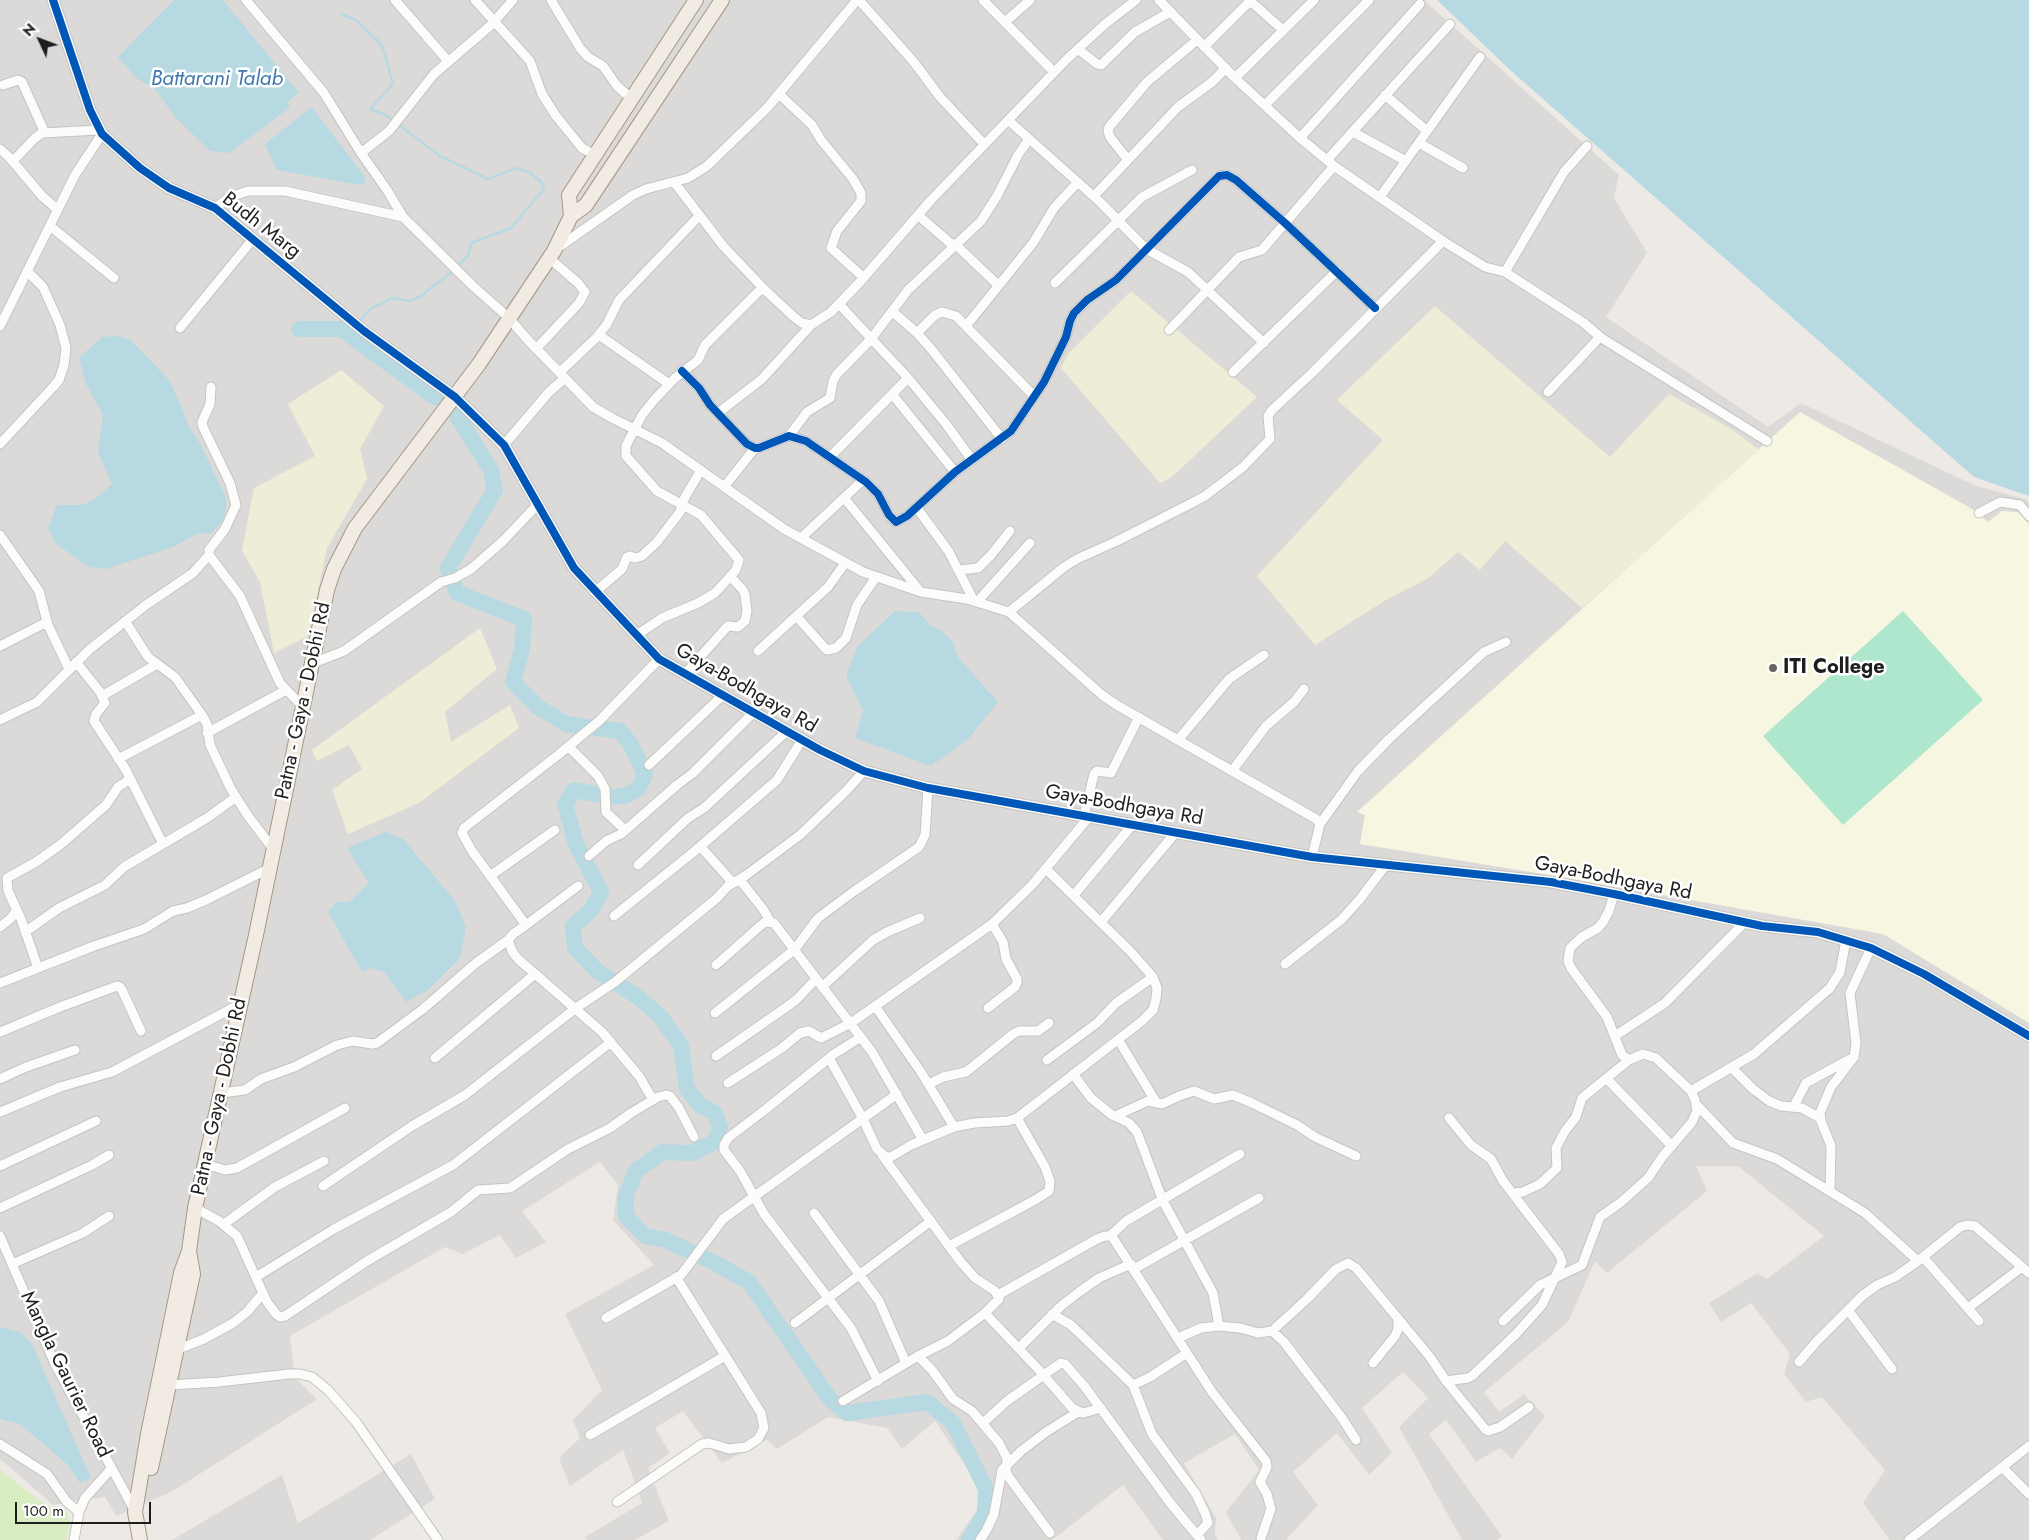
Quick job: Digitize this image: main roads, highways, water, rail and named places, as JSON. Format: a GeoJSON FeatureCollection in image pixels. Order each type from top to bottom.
{"type":"FeatureCollection","features":[{"type":"Feature","properties":{"kind":"main road"},"geometry":{"type":"LineString","coordinates":[[696,0],[568,195],[570,216],[586,205],[722,0]]}},
{"type":"Feature","properties":{"kind":"main road","name":"Patna - Gaya - Dobhi Rd"},"geometry":{"type":"LineString","coordinates":[[140,1540],[135,1512],[148,1434],[181,1274],[189,1251],[205,1164],[274,850],[327,590],[343,549],[355,528],[455,397],[552,254],[570,216]]}},
{"type":"Feature","properties":{"kind":"main road","name":"Patna - Gaya - Dobhi Rd"},"geometry":{"type":"LineString","coordinates":[[149,1540],[144,1516],[150,1475],[193,1274],[189,1251]]}},
{"type":"Feature","properties":{"kind":"water","name":"Battarani Talab"},"geometry":{"type":"Polygon","coordinates":[[[174,0],[223,0],[299,93],[287,102],[290,107],[229,153],[210,151],[176,118],[155,89],[136,78],[118,57],[174,0]]]}},
{"type":"Feature","properties":{"kind":"water"},"geometry":{"type":"Polygon","coordinates":[[[1437,0],[2029,0],[2029,496],[1974,477],[1510,70],[1437,0]]]}},
{"type":"Feature","properties":{"kind":"water"},"geometry":{"type":"Polygon","coordinates":[[[312,107],[364,176],[366,181],[363,184],[277,170],[265,144],[312,107]]]}},
{"type":"Feature","properties":{"kind":"water"},"geometry":{"type":"Polygon","coordinates":[[[118,336],[131,340],[170,381],[189,426],[201,445],[227,500],[224,519],[211,534],[199,533],[173,547],[106,569],[89,567],[56,544],[48,528],[57,505],[82,505],[94,500],[112,484],[98,452],[103,415],[85,382],[79,358],[102,337],[118,336]]]}},
{"type":"Feature","properties":{"kind":"water"},"geometry":{"type":"Polygon","coordinates":[[[895,611],[919,612],[930,626],[941,630],[953,642],[957,656],[998,702],[969,738],[931,766],[855,738],[863,711],[846,676],[857,647],[895,611]]]}},
{"type":"Feature","properties":{"kind":"water"},"geometry":{"type":"Polygon","coordinates":[[[386,832],[403,839],[456,902],[466,928],[460,958],[428,990],[406,1002],[384,972],[370,968],[362,972],[328,912],[336,902],[349,902],[369,883],[347,848],[386,832]]]}},
{"type":"Feature","properties":{"kind":"water"},"geometry":{"type":"Polygon","coordinates":[[[0,1327],[20,1332],[32,1344],[91,1478],[80,1483],[67,1464],[20,1424],[0,1419],[0,1327]]]}},
{"type":"Feature","properties":{"kind":"waterway"},"geometry":{"type":"LineString","coordinates":[[341,14],[356,20],[382,45],[393,84],[370,109],[386,115],[440,156],[488,179],[517,168],[531,173],[542,183],[544,189],[511,228],[471,243],[468,256],[457,267]]}},
{"type":"Feature","properties":{"kind":"waterway"},"geometry":{"type":"LineString","coordinates":[[358,323],[372,308],[393,298],[409,301],[421,296],[454,270]]}},
{"type":"Feature","properties":{"kind":"waterway"},"geometry":{"type":"LineString","coordinates":[[348,335],[354,327]]}},
{"type":"Feature","properties":{"kind":"waterway"},"geometry":{"type":"LineString","coordinates":[[299,329],[341,329],[435,397]]}},
{"type":"Feature","properties":{"kind":"waterway"},"geometry":{"type":"LineString","coordinates":[[455,413],[491,470],[495,490],[448,568],[457,593],[524,619],[522,649],[513,682],[538,707],[566,724],[620,731],[631,745],[645,774],[639,788],[625,796],[610,797],[574,790],[565,804],[576,844],[601,892],[591,910],[573,926],[575,948],[597,971],[638,997],[660,1016],[681,1045],[687,1089],[700,1105],[715,1113],[720,1127],[715,1142],[693,1153],[662,1152],[636,1171],[626,1195],[626,1216],[645,1236],[666,1240],[715,1263],[749,1282],[830,1399],[847,1413],[927,1402],[953,1423],[986,1489],[985,1514],[969,1540]]}},
{"type":"Feature","properties":{"kind":"place","name":"ITI College"},"geometry":{"type":"Point","coordinates":[1773,668]}}]}
